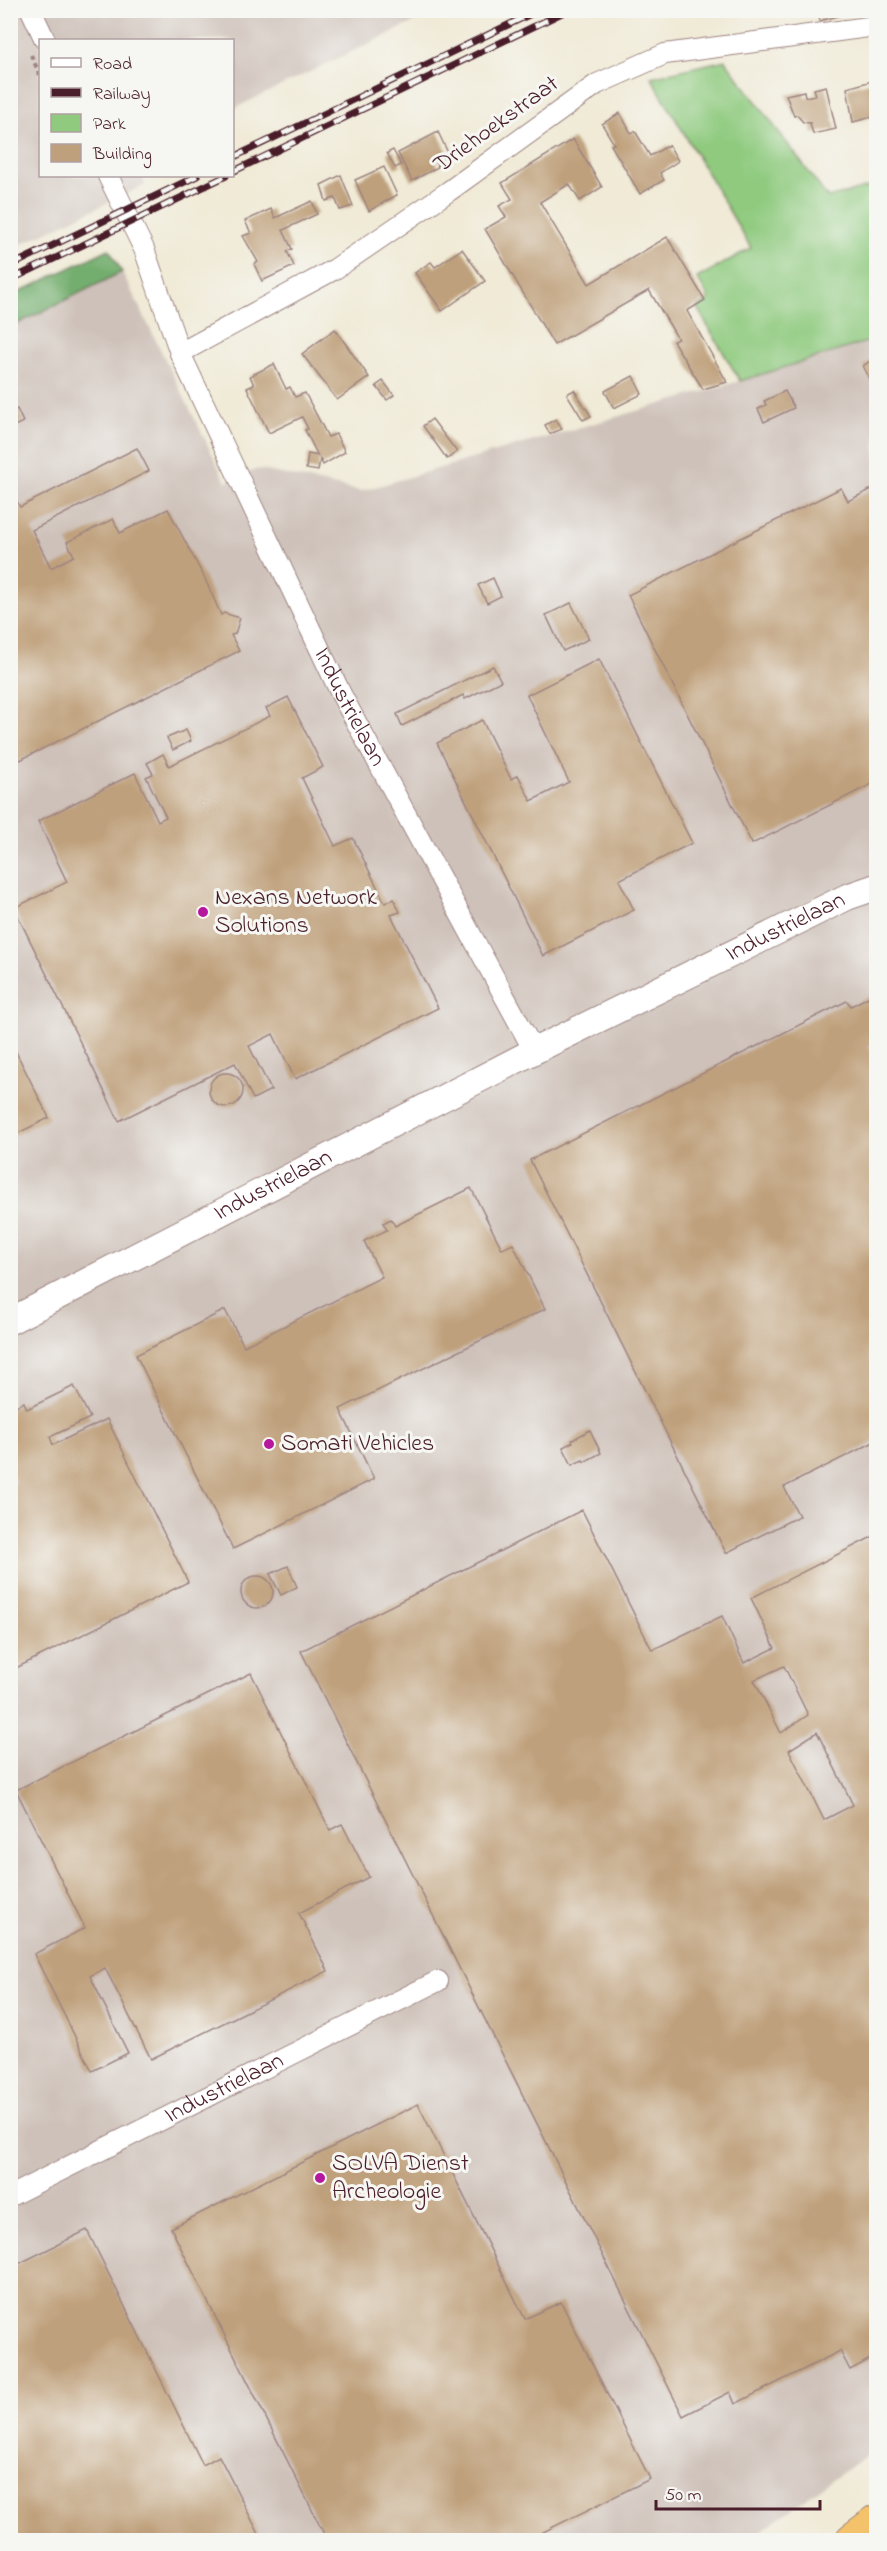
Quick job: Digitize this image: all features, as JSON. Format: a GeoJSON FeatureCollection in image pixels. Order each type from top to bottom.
{"type":"FeatureCollection","features":[{"type":"Feature","properties":{"kind":"highway"},"geometry":{"type":"LineString","coordinates":[[852,2541],[876,2522]]}},
{"type":"Feature","properties":{"kind":"street"},"geometry":{"type":"LineString","coordinates":[[31,10],[45,39]]}},
{"type":"Feature","properties":{"kind":"street","name":"Driehoekstraat"},"geometry":{"type":"LineString","coordinates":[[180,353],[335,269],[449,191],[597,84],[665,54],[876,26]]}},
{"type":"Feature","properties":{"kind":"street","name":"Industrielaan"},"geometry":{"type":"LineString","coordinates":[[108,177],[144,249],[180,353],[341,694],[534,1051]]}},
{"type":"Feature","properties":{"kind":"street","name":"Industrielaan"},"geometry":{"type":"LineString","coordinates":[[10,1321],[534,1051],[847,897],[876,887]]}},
{"type":"Feature","properties":{"kind":"street","name":"Industrielaan"},"geometry":{"type":"LineString","coordinates":[[10,2196],[438,1981]]}},
{"type":"Feature","properties":{"kind":"shaded area"},"geometry":{"type":"Polygon","coordinates":[[[11,11],[437,11],[234,109],[234,39],[39,39],[39,177],[142,177],[145,185],[11,249],[11,11]]]}},
{"type":"Feature","properties":{"kind":"shaded area"},"geometry":{"type":"Polygon","coordinates":[[[122,272],[226,482],[258,469],[361,491],[876,339],[876,2448],[749,2540],[11,2540],[11,327],[122,272]]]}},
{"type":"Feature","properties":{"kind":"green space"},"geometry":{"type":"Polygon","coordinates":[[[725,60],[828,198],[876,185],[876,339],[740,381],[697,308],[709,299],[697,278],[751,248],[651,77],[725,60]]]}},
{"type":"Feature","properties":{"kind":"green space"},"geometry":{"type":"Polygon","coordinates":[[[109,249],[122,272],[11,327],[11,296],[109,249]]]}},
{"type":"Feature","properties":{"kind":"building"},"geometry":{"type":"Polygon","coordinates":[[[817,10],[856,10],[856,11],[820,21],[817,10]]]}},
{"type":"Feature","properties":{"kind":"building"},"geometry":{"type":"Polygon","coordinates":[[[876,81],[876,116],[853,122],[847,88],[876,81]]]}},
{"type":"Feature","properties":{"kind":"building"},"geometry":{"type":"Polygon","coordinates":[[[826,86],[836,129],[813,134],[810,123],[803,122],[797,115],[794,116],[786,95],[804,91],[805,97],[816,95],[814,89],[826,86]]]}},
{"type":"Feature","properties":{"kind":"building"},"geometry":{"type":"Polygon","coordinates":[[[620,113],[631,133],[635,131],[650,156],[669,145],[678,161],[660,173],[664,180],[640,194],[611,145],[614,144],[602,124],[620,113]]]}},
{"type":"Feature","properties":{"kind":"building"},"geometry":{"type":"Polygon","coordinates":[[[438,132],[449,155],[436,162],[438,167],[412,181],[398,153],[438,132]]]}},
{"type":"Feature","properties":{"kind":"building"},"geometry":{"type":"Polygon","coordinates":[[[573,139],[602,187],[580,201],[569,184],[540,202],[589,284],[667,237],[705,300],[687,311],[727,382],[703,389],[673,341],[678,339],[649,290],[554,345],[485,229],[506,217],[499,206],[512,199],[502,183],[573,139]]]}},
{"type":"Feature","properties":{"kind":"building"},"geometry":{"type":"Polygon","coordinates":[[[393,150],[401,165],[395,168],[387,153],[393,150]]]}},
{"type":"Feature","properties":{"kind":"building"},"geometry":{"type":"Polygon","coordinates":[[[384,167],[397,195],[369,211],[355,180],[384,167]]]}},
{"type":"Feature","properties":{"kind":"building"},"geometry":{"type":"Polygon","coordinates":[[[341,175],[353,206],[340,210],[335,198],[326,201],[321,185],[341,175]]]}},
{"type":"Feature","properties":{"kind":"building"},"geometry":{"type":"Polygon","coordinates":[[[312,201],[317,214],[283,230],[292,249],[287,251],[294,266],[262,281],[254,264],[258,262],[243,236],[251,233],[245,221],[271,209],[275,218],[312,201]]]}},
{"type":"Feature","properties":{"kind":"building"},"geometry":{"type":"Polygon","coordinates":[[[462,249],[485,281],[442,311],[415,273],[431,262],[435,267],[462,249]]]}},
{"type":"Feature","properties":{"kind":"building"},"geometry":{"type":"Polygon","coordinates":[[[335,329],[369,377],[337,400],[302,354],[335,329]]]}},
{"type":"Feature","properties":{"kind":"building"},"geometry":{"type":"Polygon","coordinates":[[[876,357],[876,391],[863,366],[876,357]]]}},
{"type":"Feature","properties":{"kind":"building"},"geometry":{"type":"Polygon","coordinates":[[[274,364],[286,389],[290,387],[295,397],[305,393],[328,437],[336,434],[345,452],[323,465],[320,459],[318,471],[306,469],[308,454],[318,456],[305,430],[308,429],[302,417],[269,433],[247,388],[254,385],[250,376],[274,364]]]}},
{"type":"Feature","properties":{"kind":"building"},"geometry":{"type":"Polygon","coordinates":[[[633,376],[642,394],[614,408],[605,391],[633,376]]]}},
{"type":"Feature","properties":{"kind":"building"},"geometry":{"type":"Polygon","coordinates":[[[383,381],[394,395],[387,400],[376,386],[383,381]]]}},
{"type":"Feature","properties":{"kind":"building"},"geometry":{"type":"Polygon","coordinates":[[[574,390],[591,416],[583,420],[567,394],[574,390]]]}},
{"type":"Feature","properties":{"kind":"building"},"geometry":{"type":"Polygon","coordinates":[[[785,391],[794,408],[764,422],[758,409],[766,405],[764,401],[785,391]]]}},
{"type":"Feature","properties":{"kind":"building"},"geometry":{"type":"Polygon","coordinates":[[[17,409],[23,422],[10,428],[10,412],[17,409]]]}},
{"type":"Feature","properties":{"kind":"building"},"geometry":{"type":"Polygon","coordinates":[[[432,419],[457,452],[447,459],[423,426],[432,419]]]}},
{"type":"Feature","properties":{"kind":"building"},"geometry":{"type":"Polygon","coordinates":[[[556,419],[562,429],[550,434],[545,425],[556,419]]]}},
{"type":"Feature","properties":{"kind":"building"},"geometry":{"type":"Polygon","coordinates":[[[137,448],[149,471],[32,530],[51,568],[74,556],[67,542],[113,519],[120,533],[168,509],[221,615],[224,613],[240,618],[235,634],[231,635],[239,651],[10,765],[10,488],[20,507],[137,448]]]}},
{"type":"Feature","properties":{"kind":"building"},"geometry":{"type":"Polygon","coordinates":[[[876,487],[876,782],[752,844],[628,595],[841,488],[848,501],[876,487]]]}},
{"type":"Feature","properties":{"kind":"building"},"geometry":{"type":"Polygon","coordinates":[[[493,578],[501,596],[487,603],[478,585],[493,578]]]}},
{"type":"Feature","properties":{"kind":"building"},"geometry":{"type":"Polygon","coordinates":[[[571,603],[589,639],[563,651],[546,615],[571,603]]]}},
{"type":"Feature","properties":{"kind":"building"},"geometry":{"type":"Polygon","coordinates":[[[599,659],[692,843],[619,880],[634,910],[543,956],[437,743],[482,720],[511,779],[518,775],[531,801],[569,782],[527,695],[599,659]]]}},
{"type":"Feature","properties":{"kind":"building"},"geometry":{"type":"Polygon","coordinates":[[[493,666],[501,681],[465,699],[463,695],[402,726],[397,714],[493,666]]]}},
{"type":"Feature","properties":{"kind":"building","name":"Nexans Network Solutions"},"geometry":{"type":"Polygon","coordinates":[[[288,697],[323,767],[302,778],[335,846],[353,838],[385,903],[394,899],[400,912],[391,915],[438,1008],[295,1079],[273,1034],[249,1046],[271,1090],[253,1099],[235,1063],[119,1121],[14,908],[67,882],[38,821],[135,773],[158,821],[166,817],[146,777],[153,774],[147,763],[163,754],[169,766],[270,716],[266,708],[288,697]]]}},
{"type":"Feature","properties":{"kind":"building"},"geometry":{"type":"Polygon","coordinates":[[[186,730],[191,741],[173,750],[167,738],[186,730]]]}},
{"type":"Feature","properties":{"kind":"building"},"geometry":{"type":"Polygon","coordinates":[[[876,993],[876,1041],[869,1045],[876,1060],[876,1441],[784,1487],[799,1516],[726,1553],[530,1160],[847,1001],[851,1006],[876,993]]]}},
{"type":"Feature","properties":{"kind":"building"},"geometry":{"type":"Polygon","coordinates":[[[10,1040],[49,1118],[10,1137],[10,1040]]]}},
{"type":"Feature","properties":{"kind":"building"},"geometry":{"type":"Polygon","coordinates":[[[226,1073],[238,1078],[243,1090],[238,1102],[226,1107],[214,1102],[209,1090],[214,1078],[226,1073]]]}},
{"type":"Feature","properties":{"kind":"building","name":"Somati Vehicles"},"geometry":{"type":"Polygon","coordinates":[[[471,1188],[502,1249],[513,1244],[545,1309],[340,1409],[374,1479],[233,1549],[136,1355],[225,1310],[244,1346],[382,1277],[364,1241],[387,1230],[383,1223],[391,1219],[395,1226],[471,1188]]]}},
{"type":"Feature","properties":{"kind":"building"},"geometry":{"type":"Polygon","coordinates":[[[74,1386],[90,1418],[50,1437],[53,1445],[107,1419],[188,1582],[10,1671],[10,1486],[16,1483],[10,1472],[10,1409],[24,1402],[27,1409],[74,1386]]]}},
{"type":"Feature","properties":{"kind":"building"},"geometry":{"type":"Polygon","coordinates":[[[590,1430],[601,1453],[584,1462],[583,1460],[572,1465],[563,1447],[590,1430]]]}},
{"type":"Feature","properties":{"kind":"building"},"geometry":{"type":"Polygon","coordinates":[[[582,1510],[652,1650],[722,1616],[744,1663],[775,1648],[751,1598],[876,1535],[876,2356],[850,2370],[840,2351],[735,2404],[730,2392],[683,2416],[301,1651],[582,1510]],[[784,1666],[754,1680],[781,1733],[808,1715],[784,1666]],[[817,1732],[789,1750],[824,1820],[853,1805],[817,1732]]]}},
{"type":"Feature","properties":{"kind":"building"},"geometry":{"type":"Polygon","coordinates":[[[288,1566],[297,1587],[281,1595],[270,1574],[288,1566]]]}},
{"type":"Feature","properties":{"kind":"building"},"geometry":{"type":"Polygon","coordinates":[[[257,1576],[268,1581],[273,1592],[268,1603],[257,1608],[246,1603],[241,1592],[246,1581],[257,1576]]]}},
{"type":"Feature","properties":{"kind":"building"},"geometry":{"type":"Polygon","coordinates":[[[251,1673],[330,1830],[342,1824],[369,1877],[299,1913],[328,1971],[151,2059],[105,1968],[90,1976],[128,2053],[92,2071],[34,1954],[85,1928],[16,1790],[251,1673]]]}},
{"type":"Feature","properties":{"kind":"building"},"geometry":{"type":"Polygon","coordinates":[[[418,2104],[525,2319],[561,2302],[650,2479],[543,2532],[548,2540],[327,2540],[171,2228],[418,2104]]]}},
{"type":"Feature","properties":{"kind":"building"},"geometry":{"type":"Polygon","coordinates":[[[87,2230],[203,2465],[219,2456],[262,2540],[10,2540],[10,2268],[87,2230]]]}},
{"type":"Feature","properties":{"kind":"railway"},"geometry":{"type":"LineString","coordinates":[[234,157],[539,10]]}},
{"type":"Feature","properties":{"kind":"railway"},"geometry":{"type":"LineString","coordinates":[[234,171],[568,10]]}},
{"type":"Feature","properties":{"kind":"railway"},"geometry":{"type":"LineString","coordinates":[[10,266],[195,177]]}},
{"type":"Feature","properties":{"kind":"railway"},"geometry":{"type":"LineString","coordinates":[[10,280],[224,177]]}},
{"type":"Feature","properties":{"kind":"place","name":"Nexans Network Solutions"},"geometry":{"type":"Point","coordinates":[203,912]}},
{"type":"Feature","properties":{"kind":"place","name":"Somati Vehicles"},"geometry":{"type":"Point","coordinates":[269,1444]}},
{"type":"Feature","properties":{"kind":"place","name":"SOLVA Dienst Archeologie"},"geometry":{"type":"Point","coordinates":[320,2178]}}]}
